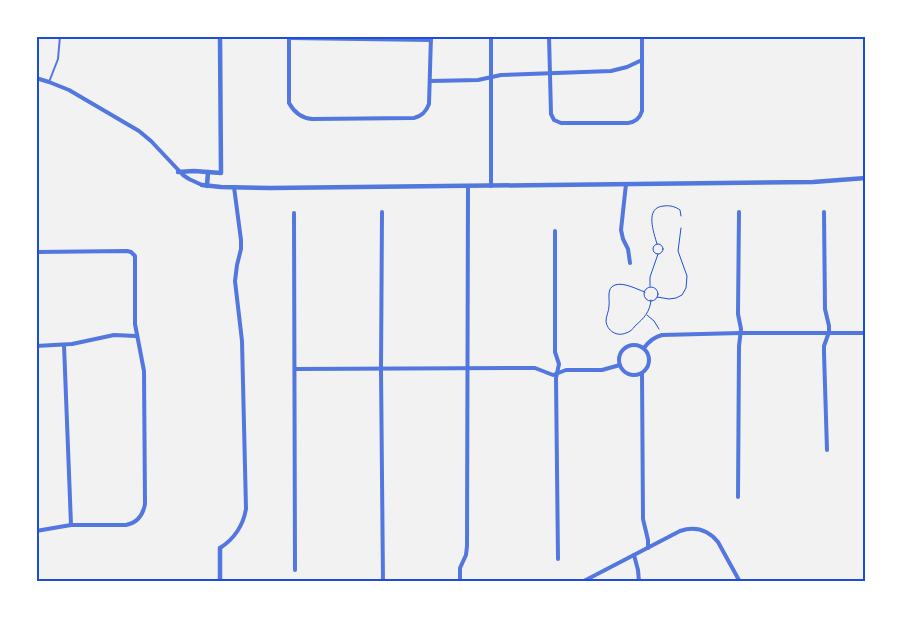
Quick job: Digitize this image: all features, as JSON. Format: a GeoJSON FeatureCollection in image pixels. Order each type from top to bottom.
{"type":"FeatureCollection","features":[{"type":"Feature","properties":{"kind":"street"},"geometry":{"type":"LineString","coordinates":[[178,172],[221,173],[220,36]]}},
{"type":"Feature","properties":{"kind":"street"},"geometry":{"type":"LineString","coordinates":[[491,36],[491,186]]}},
{"type":"Feature","properties":{"kind":"street"},"geometry":{"type":"LineString","coordinates":[[549,36],[551,114],[552,118],[560,123],[632,123],[639,117],[642,111],[642,36]]}},
{"type":"Feature","properties":{"kind":"street"},"geometry":{"type":"LineString","coordinates":[[289,37],[431,38],[429,99],[425,112],[418,117],[308,118],[296,112],[289,103],[289,37]]}},
{"type":"Feature","properties":{"kind":"street"},"geometry":{"type":"LineString","coordinates":[[430,82],[478,80],[501,75],[611,71],[627,67],[642,59]]}},
{"type":"Feature","properties":{"kind":"street"},"geometry":{"type":"LineString","coordinates":[[36,78],[74,92],[139,131],[188,180],[208,186],[263,188],[491,186],[813,182],[866,178]]}},
{"type":"Feature","properties":{"kind":"street"},"geometry":{"type":"LineString","coordinates":[[208,172],[208,186]]}},
{"type":"Feature","properties":{"kind":"street"},"geometry":{"type":"LineString","coordinates":[[626,184],[621,230],[628,249],[630,264]]}},
{"type":"Feature","properties":{"kind":"street"},"geometry":{"type":"LineString","coordinates":[[460,582],[460,568],[466,555],[467,546],[468,186]]}},
{"type":"Feature","properties":{"kind":"street"},"geometry":{"type":"LineString","coordinates":[[220,582],[220,548],[237,531],[243,521],[246,509],[242,341],[235,281],[241,240],[234,187]]}},
{"type":"Feature","properties":{"kind":"street"},"geometry":{"type":"LineString","coordinates":[[382,212],[383,582]]}},
{"type":"Feature","properties":{"kind":"street"},"geometry":{"type":"LineString","coordinates":[[738,212],[738,314],[741,333],[739,346],[738,497]]}},
{"type":"Feature","properties":{"kind":"street"},"geometry":{"type":"LineString","coordinates":[[824,212],[825,309],[829,322],[829,332],[824,346],[827,450]]}},
{"type":"Feature","properties":{"kind":"street"},"geometry":{"type":"LineString","coordinates":[[294,214],[295,570]]}},
{"type":"Feature","properties":{"kind":"street"},"geometry":{"type":"LineString","coordinates":[[555,231],[555,352],[559,364],[557,373],[558,558]]}},
{"type":"Feature","properties":{"kind":"street"},"geometry":{"type":"LineString","coordinates":[[36,252],[127,251],[133,254],[136,259],[134,313],[136,336],[143,363],[144,380],[145,504],[138,520],[126,525],[71,525],[36,531]]}},
{"type":"Feature","properties":{"kind":"street"},"geometry":{"type":"LineString","coordinates":[[644,348],[650,341],[662,335],[866,332]]}},
{"type":"Feature","properties":{"kind":"street"},"geometry":{"type":"LineString","coordinates":[[36,346],[64,345],[114,335],[136,336]]}},
{"type":"Feature","properties":{"kind":"street"},"geometry":{"type":"LineString","coordinates":[[633,344],[644,348],[650,360],[648,367],[642,373],[631,375],[620,365],[620,354],[625,347],[633,344]]}},
{"type":"Feature","properties":{"kind":"street"},"geometry":{"type":"LineString","coordinates":[[64,345],[71,525]]}},
{"type":"Feature","properties":{"kind":"street"},"geometry":{"type":"LineString","coordinates":[[295,369],[535,368],[550,374],[566,370],[602,370],[620,365]]}},
{"type":"Feature","properties":{"kind":"street"},"geometry":{"type":"LineString","coordinates":[[642,373],[643,519],[648,548]]}},
{"type":"Feature","properties":{"kind":"street"},"geometry":{"type":"LineString","coordinates":[[582,582],[680,531],[692,529],[704,531],[714,537],[740,582]]}},
{"type":"Feature","properties":{"kind":"street"},"geometry":{"type":"LineString","coordinates":[[634,555],[639,582]]}},
{"type":"Feature","properties":{"kind":"lane"},"geometry":{"type":"LineString","coordinates":[[50,82],[58,59],[60,36]]}},
{"type":"Feature","properties":{"kind":"path"},"geometry":{"type":"LineString","coordinates":[[657,244],[652,220],[654,212],[658,208],[665,206],[676,207],[680,210],[681,216]]}},
{"type":"Feature","properties":{"kind":"path"},"geometry":{"type":"LineString","coordinates":[[651,300],[657,297],[676,298],[682,295],[686,288],[687,276],[678,251],[681,228]]}},
{"type":"Feature","properties":{"kind":"path"},"geometry":{"type":"LineString","coordinates":[[650,287],[650,277],[658,254],[662,253],[663,249],[662,245],[657,244]]}},
{"type":"Feature","properties":{"kind":"path"},"geometry":{"type":"LineString","coordinates":[[657,244],[653,248],[654,252],[658,254]]}},
{"type":"Feature","properties":{"kind":"path"},"geometry":{"type":"LineString","coordinates":[[645,292],[624,285],[616,284],[612,287],[609,291],[609,305],[606,316],[606,323],[609,329],[614,333],[624,334],[630,330],[646,315],[650,308],[651,300]]}},
{"type":"Feature","properties":{"kind":"path"},"geometry":{"type":"LineString","coordinates":[[650,287],[658,292],[657,297]]}},
{"type":"Feature","properties":{"kind":"path"},"geometry":{"type":"LineString","coordinates":[[645,292],[650,287]]}},
{"type":"Feature","properties":{"kind":"path"},"geometry":{"type":"LineString","coordinates":[[645,292],[647,299],[651,300]]}},
{"type":"Feature","properties":{"kind":"path"},"geometry":{"type":"LineString","coordinates":[[646,315],[654,321],[662,335]]}}]}
